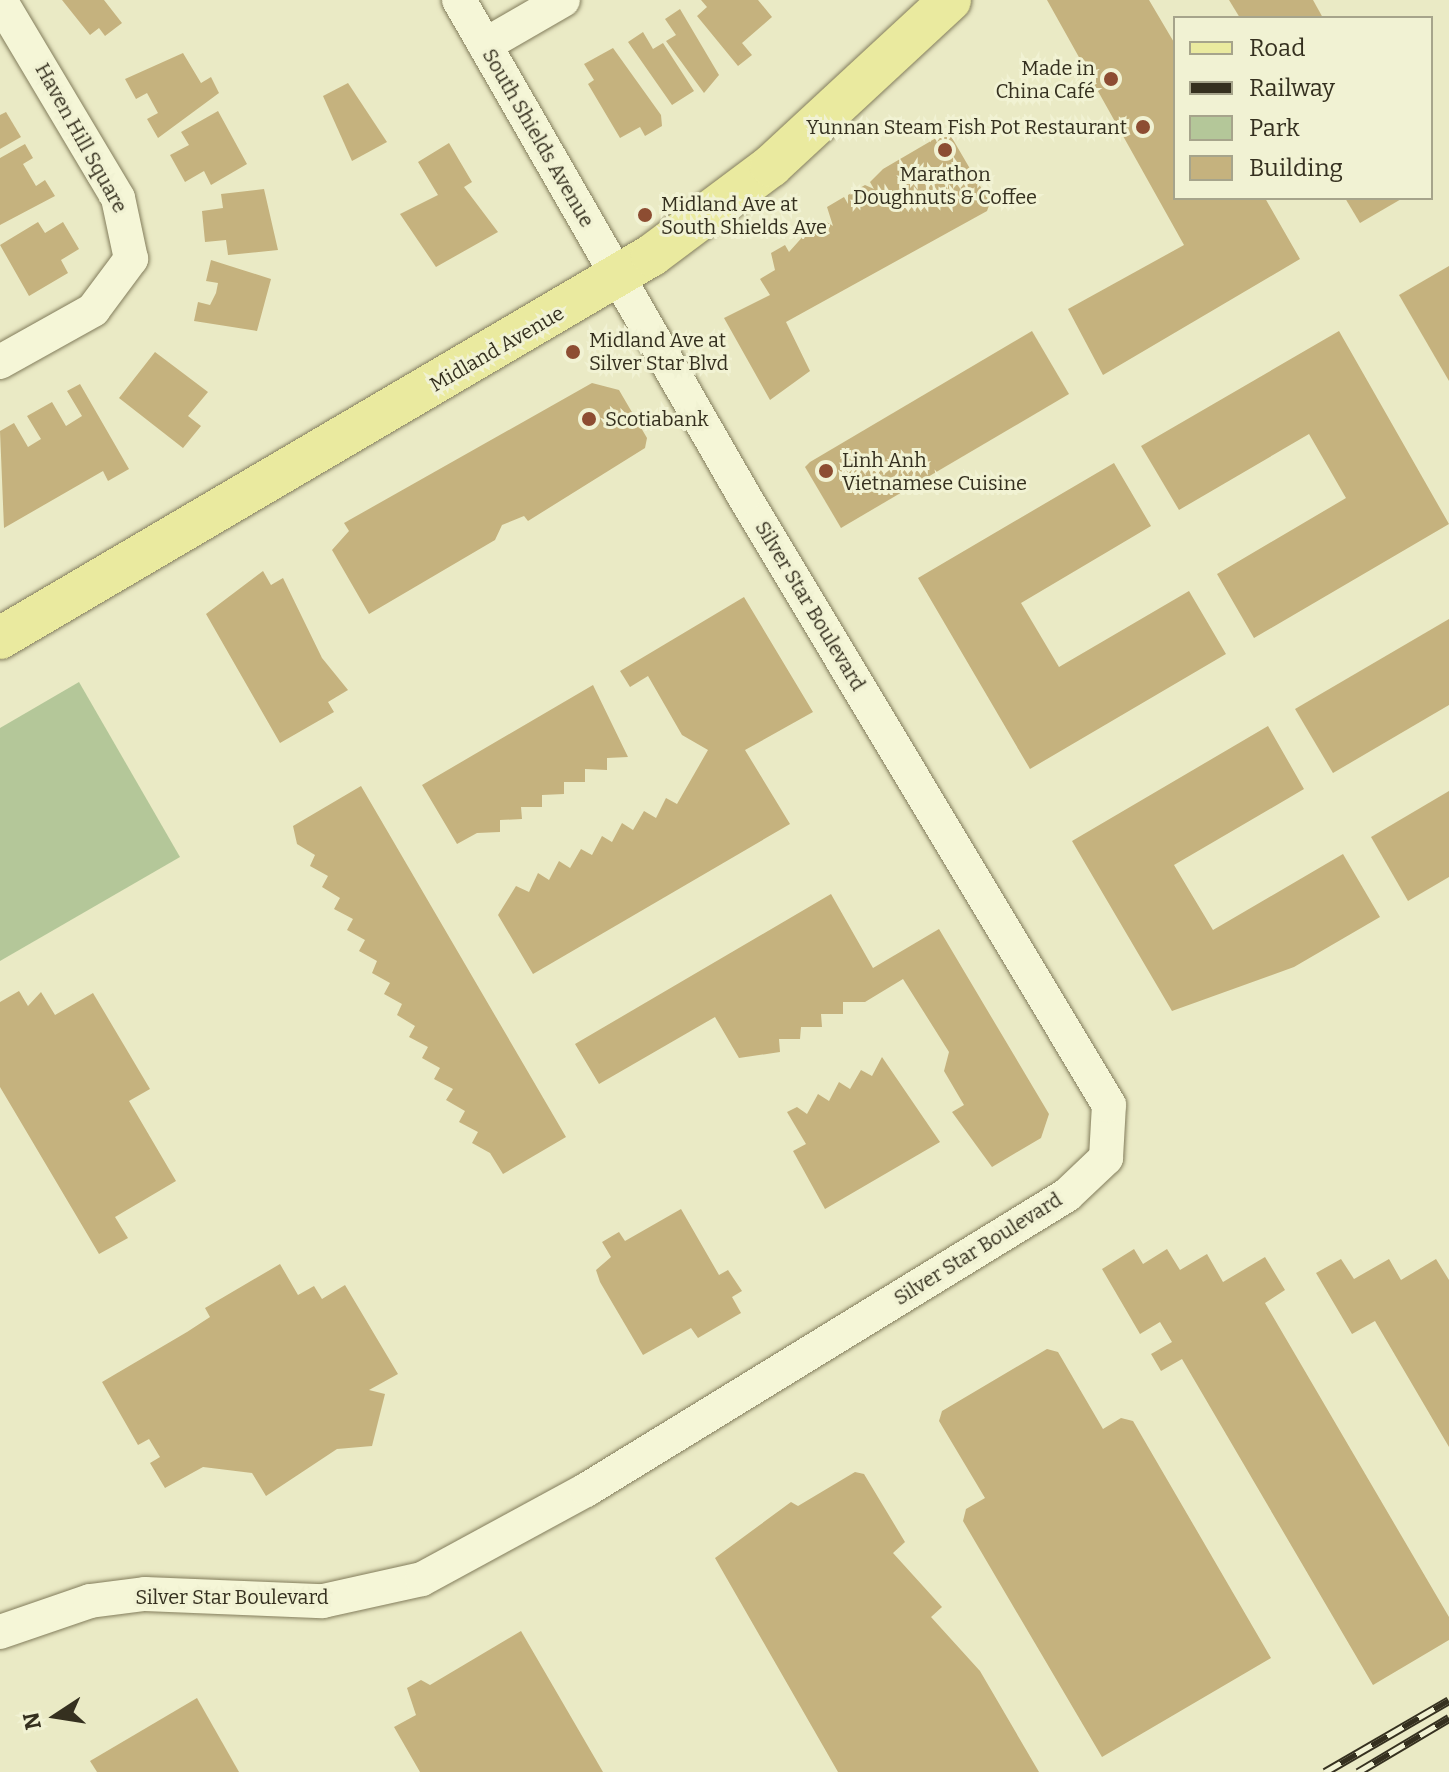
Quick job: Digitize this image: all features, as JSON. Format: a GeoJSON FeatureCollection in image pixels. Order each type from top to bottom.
{"type":"FeatureCollection","features":[{"type":"Feature","properties":{"kind":"main road","name":"Midland Avenue"},"geometry":{"type":"LineString","coordinates":[[0,638],[618,276],[771,166],[950,0]]}},
{"type":"Feature","properties":{"kind":"street","name":"Haven Hill Square"},"geometry":{"type":"LineString","coordinates":[[0,0],[118,198],[131,259],[93,310],[0,362]]}},
{"type":"Feature","properties":{"kind":"street","name":"South Shields Avenue"},"geometry":{"type":"LineString","coordinates":[[459,0],[618,276]]}},
{"type":"Feature","properties":{"kind":"street"},"geometry":{"type":"LineString","coordinates":[[485,45],[563,0]]}},
{"type":"Feature","properties":{"kind":"street","name":"Silver Star Boulevard"},"geometry":{"type":"LineString","coordinates":[[0,1632],[90,1601],[145,1594],[323,1601],[422,1579],[586,1490],[1067,1195],[1106,1158],[1109,1105],[618,276]]}},
{"type":"Feature","properties":{"kind":"green space"},"geometry":{"type":"Polygon","coordinates":[[[79,682],[180,857],[0,961],[0,728],[79,682]]]}},
{"type":"Feature","properties":{"kind":"building"},"geometry":{"type":"Polygon","coordinates":[[[62,0],[104,0],[122,23],[105,36],[99,28],[90,35],[62,0]]]}},
{"type":"Feature","properties":{"kind":"building"},"geometry":{"type":"Polygon","coordinates":[[[701,0],[758,0],[772,17],[742,43],[752,55],[738,66],[697,16],[707,7],[701,0]]]}},
{"type":"Feature","properties":{"kind":"building"},"geometry":{"type":"Polygon","coordinates":[[[1047,0],[1149,0],[1173,41],[1173,200],[1266,200],[1300,259],[1103,375],[1068,309],[1184,245],[1047,0]]]}},
{"type":"Feature","properties":{"kind":"building"},"geometry":{"type":"Polygon","coordinates":[[[1229,0],[1313,0],[1322,16],[1239,16],[1229,0]]]}},
{"type":"Feature","properties":{"kind":"building"},"geometry":{"type":"Polygon","coordinates":[[[680,9],[719,75],[704,93],[666,41],[676,35],[665,19],[680,9]]]}},
{"type":"Feature","properties":{"kind":"building"},"geometry":{"type":"Polygon","coordinates":[[[643,32],[653,49],[663,43],[694,91],[672,105],[628,42],[643,32]]]}},
{"type":"Feature","properties":{"kind":"building"},"geometry":{"type":"Polygon","coordinates":[[[613,48],[661,115],[662,126],[645,136],[640,127],[620,138],[588,84],[594,80],[584,64],[613,48]]]}},
{"type":"Feature","properties":{"kind":"building"},"geometry":{"type":"Polygon","coordinates":[[[183,53],[201,83],[211,77],[219,93],[158,138],[147,119],[158,113],[147,93],[136,99],[125,79],[183,53]]]}},
{"type":"Feature","properties":{"kind":"building"},"geometry":{"type":"Polygon","coordinates":[[[348,83],[387,142],[352,161],[323,96],[348,83]]]}},
{"type":"Feature","properties":{"kind":"building"},"geometry":{"type":"Polygon","coordinates":[[[218,111],[247,164],[211,185],[204,171],[185,182],[170,155],[189,145],[181,132],[218,111]]]}},
{"type":"Feature","properties":{"kind":"building"},"geometry":{"type":"Polygon","coordinates":[[[6,112],[21,137],[0,149],[0,115],[6,112]]]}},
{"type":"Feature","properties":{"kind":"building"},"geometry":{"type":"Polygon","coordinates":[[[948,131],[990,203],[987,211],[786,322],[810,371],[770,400],[724,318],[770,295],[760,279],[775,270],[771,253],[785,245],[789,252],[806,233],[814,237],[809,230],[825,221],[833,226],[827,207],[844,197],[848,204],[848,195],[865,185],[874,189],[870,182],[883,169],[948,131]]]}},
{"type":"Feature","properties":{"kind":"building"},"geometry":{"type":"Polygon","coordinates":[[[449,143],[472,182],[464,187],[498,232],[436,267],[400,214],[438,195],[418,162],[449,143]]]}},
{"type":"Feature","properties":{"kind":"building"},"geometry":{"type":"Polygon","coordinates":[[[25,144],[33,158],[23,164],[36,186],[45,180],[55,196],[0,225],[0,158],[25,144]]]}},
{"type":"Feature","properties":{"kind":"building"},"geometry":{"type":"Polygon","coordinates":[[[264,189],[278,250],[228,255],[226,240],[205,242],[202,211],[223,208],[221,194],[264,189]]]}},
{"type":"Feature","properties":{"kind":"building"},"geometry":{"type":"Polygon","coordinates":[[[1346,200],[1400,200],[1360,223],[1346,200]]]}},
{"type":"Feature","properties":{"kind":"building"},"geometry":{"type":"Polygon","coordinates":[[[38,222],[45,233],[63,222],[79,249],[61,260],[68,273],[29,296],[0,245],[38,222]]]}},
{"type":"Feature","properties":{"kind":"building"},"geometry":{"type":"Polygon","coordinates":[[[211,260],[271,279],[257,331],[194,321],[198,302],[210,305],[216,293],[218,283],[206,281],[211,260]]]}},
{"type":"Feature","properties":{"kind":"building"},"geometry":{"type":"Polygon","coordinates":[[[1449,266],[1449,381],[1399,295],[1449,266]]]}},
{"type":"Feature","properties":{"kind":"building"},"geometry":{"type":"Polygon","coordinates":[[[1032,331],[1069,394],[841,528],[805,467],[1032,331]]]}},
{"type":"Feature","properties":{"kind":"building"},"geometry":{"type":"Polygon","coordinates":[[[1339,331],[1449,524],[1254,638],[1217,574],[1346,498],[1309,434],[1179,510],[1141,446],[1339,331]]]}},
{"type":"Feature","properties":{"kind":"building"},"geometry":{"type":"Polygon","coordinates":[[[155,352],[208,392],[188,416],[201,426],[183,448],[119,398],[155,352]]]}},
{"type":"Feature","properties":{"kind":"building"},"geometry":{"type":"Polygon","coordinates":[[[592,383],[619,390],[647,438],[645,448],[528,521],[524,516],[502,525],[495,540],[369,614],[332,550],[349,531],[344,523],[592,383]]]}},
{"type":"Feature","properties":{"kind":"building"},"geometry":{"type":"Polygon","coordinates":[[[80,384],[129,469],[108,481],[103,471],[4,528],[0,431],[14,423],[28,447],[41,439],[27,416],[52,402],[66,426],[82,416],[67,391],[80,384]]]}},
{"type":"Feature","properties":{"kind":"building"},"geometry":{"type":"Polygon","coordinates":[[[1114,463],[1151,526],[1021,603],[1059,667],[1189,591],[1226,654],[1030,769],[918,578],[1114,463]]]}},
{"type":"Feature","properties":{"kind":"building"},"geometry":{"type":"Polygon","coordinates":[[[263,571],[271,585],[283,578],[322,658],[348,690],[328,702],[334,712],[280,743],[206,614],[263,571]]]}},
{"type":"Feature","properties":{"kind":"building"},"geometry":{"type":"Polygon","coordinates":[[[744,597],[813,712],[745,750],[790,824],[533,974],[498,915],[516,886],[529,892],[538,873],[549,880],[559,861],[570,868],[581,849],[592,855],[602,836],[612,842],[622,823],[633,830],[644,811],[656,818],[666,798],[677,804],[708,750],[682,735],[648,676],[630,687],[620,671],[744,597]]]}},
{"type":"Feature","properties":{"kind":"building"},"geometry":{"type":"Polygon","coordinates":[[[1449,619],[1449,705],[1333,773],[1295,709],[1449,619]]]}},
{"type":"Feature","properties":{"kind":"building"},"geometry":{"type":"Polygon","coordinates":[[[593,685],[628,757],[607,758],[607,770],[585,769],[585,782],[564,782],[564,794],[542,795],[542,807],[521,807],[522,819],[500,820],[500,832],[477,833],[457,844],[422,785],[593,685]]]}},
{"type":"Feature","properties":{"kind":"building"},"geometry":{"type":"Polygon","coordinates":[[[1268,726],[1304,789],[1174,865],[1213,930],[1343,854],[1380,917],[1294,967],[1172,1011],[1072,841],[1268,726]]]}},
{"type":"Feature","properties":{"kind":"building"},"geometry":{"type":"Polygon","coordinates":[[[361,786],[566,1137],[503,1174],[490,1153],[472,1143],[478,1132],[459,1122],[465,1111],[446,1100],[453,1089],[434,1079],[440,1068],[422,1058],[428,1047],[409,1037],[415,1026],[397,1015],[402,1004],[384,994],[390,983],[372,973],[377,961],[359,951],[365,940],[347,930],[353,919],[334,909],[340,898],[322,887],[328,876],[310,866],[315,855],[297,844],[293,826],[361,786]]]}},
{"type":"Feature","properties":{"kind":"building"},"geometry":{"type":"Polygon","coordinates":[[[1449,791],[1449,877],[1408,901],[1371,837],[1449,791]]]}},
{"type":"Feature","properties":{"kind":"building"},"geometry":{"type":"Polygon","coordinates":[[[831,894],[873,968],[939,929],[1049,1114],[1041,1138],[992,1167],[952,1112],[964,1105],[944,1071],[949,1052],[903,979],[865,1002],[843,1002],[843,1014],[821,1014],[822,1027],[801,1027],[800,1039],[779,1039],[780,1052],[739,1058],[715,1017],[599,1084],[575,1044],[831,894]]]}},
{"type":"Feature","properties":{"kind":"building"},"geometry":{"type":"Polygon","coordinates":[[[19,991],[28,1006],[41,992],[55,1015],[93,993],[150,1089],[129,1101],[176,1181],[115,1217],[128,1238],[99,1254],[0,1087],[0,1002],[19,991]]]}},
{"type":"Feature","properties":{"kind":"building"},"geometry":{"type":"Polygon","coordinates":[[[882,1057],[940,1142],[825,1209],[793,1151],[806,1144],[787,1112],[797,1107],[807,1114],[818,1094],[829,1101],[839,1082],[850,1089],[861,1070],[872,1076],[882,1057]]]}},
{"type":"Feature","properties":{"kind":"building"},"geometry":{"type":"Polygon","coordinates":[[[681,1209],[719,1275],[728,1270],[742,1291],[732,1297],[741,1313],[698,1338],[691,1328],[643,1355],[600,1282],[596,1270],[611,1257],[602,1242],[619,1232],[625,1241],[681,1209]]]}},
{"type":"Feature","properties":{"kind":"building"},"geometry":{"type":"Polygon","coordinates":[[[1134,1249],[1143,1264],[1167,1249],[1180,1270],[1207,1254],[1223,1282],[1265,1257],[1285,1290],[1265,1303],[1449,1617],[1449,1640],[1373,1685],[1182,1359],[1161,1371],[1151,1354],[1172,1342],[1160,1322],[1140,1334],[1102,1269],[1134,1249]]]}},
{"type":"Feature","properties":{"kind":"building"},"geometry":{"type":"Polygon","coordinates":[[[1341,1259],[1354,1279],[1389,1259],[1401,1280],[1436,1259],[1449,1280],[1449,1447],[1375,1321],[1352,1334],[1316,1273],[1341,1259]]]}},
{"type":"Feature","properties":{"kind":"building"},"geometry":{"type":"Polygon","coordinates":[[[280,1264],[298,1295],[314,1286],[322,1299],[345,1285],[398,1374],[369,1390],[385,1394],[372,1446],[337,1449],[266,1496],[252,1473],[203,1467],[165,1488],[150,1463],[160,1457],[149,1439],[138,1445],[102,1382],[210,1317],[205,1308],[280,1264]]]}},
{"type":"Feature","properties":{"kind":"building"},"geometry":{"type":"Polygon","coordinates":[[[1047,1349],[1058,1352],[1103,1429],[1121,1418],[1133,1421],[1271,1658],[1102,1757],[963,1521],[966,1509],[985,1498],[939,1421],[942,1411],[1047,1349]]]}},
{"type":"Feature","properties":{"kind":"building"},"geometry":{"type":"Polygon","coordinates":[[[855,1472],[864,1474],[905,1542],[893,1553],[942,1607],[931,1617],[980,1671],[1039,1772],[838,1772],[715,1558],[791,1502],[798,1506],[855,1472]]]}},
{"type":"Feature","properties":{"kind":"building"},"geometry":{"type":"Polygon","coordinates":[[[521,1631],[603,1772],[420,1772],[394,1727],[416,1715],[407,1688],[421,1680],[430,1685],[521,1631]]]}},
{"type":"Feature","properties":{"kind":"building"},"geometry":{"type":"Polygon","coordinates":[[[197,1698],[239,1772],[97,1772],[90,1761],[197,1698]]]}},
{"type":"Feature","properties":{"kind":"railway"},"geometry":{"type":"LineString","coordinates":[[1325,1772],[1449,1700]]}},
{"type":"Feature","properties":{"kind":"railway"},"geometry":{"type":"LineString","coordinates":[[1358,1772],[1449,1718]]}},
{"type":"Feature","properties":{"kind":"place","name":"Made in China Café"},"geometry":{"type":"Point","coordinates":[1111,79]}},
{"type":"Feature","properties":{"kind":"place","name":"Yunnan Steam Fish Pot Restaurant"},"geometry":{"type":"Point","coordinates":[1143,127]}},
{"type":"Feature","properties":{"kind":"place","name":"Marathon Doughnuts & Coffee"},"geometry":{"type":"Point","coordinates":[945,150]}},
{"type":"Feature","properties":{"kind":"place","name":"Midland Ave at South Shields Ave"},"geometry":{"type":"Point","coordinates":[645,215]}},
{"type":"Feature","properties":{"kind":"place","name":"Midland Ave at Silver Star Blvd"},"geometry":{"type":"Point","coordinates":[573,352]}},
{"type":"Feature","properties":{"kind":"place","name":"Scotiabank"},"geometry":{"type":"Point","coordinates":[589,419]}},
{"type":"Feature","properties":{"kind":"place","name":"Linh Anh Vietnamese Cuisine"},"geometry":{"type":"Point","coordinates":[826,471]}}]}
